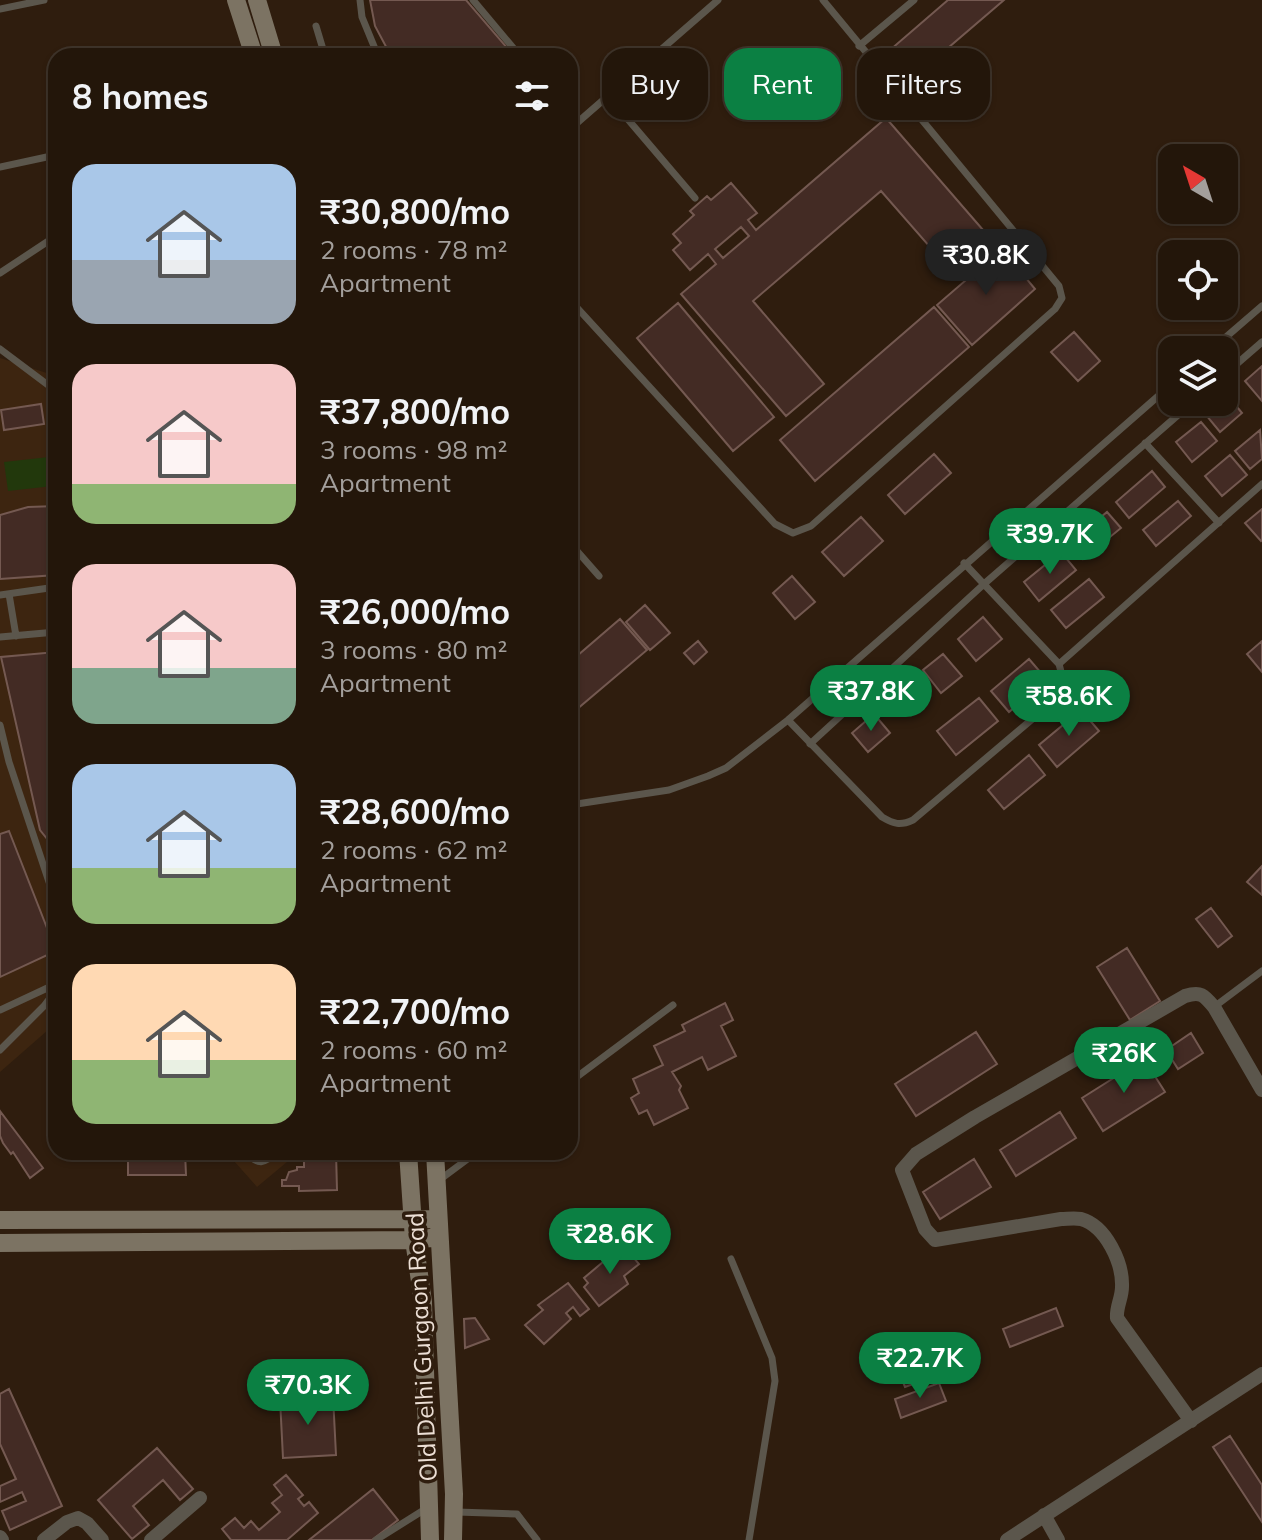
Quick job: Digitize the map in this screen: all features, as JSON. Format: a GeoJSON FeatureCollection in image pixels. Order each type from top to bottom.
{"type":"FeatureCollection","features":[{"type":"Feature","properties":{"kind":"main road"},"geometry":{"type":"LineString","coordinates":[[236,0],[251,48]]}},
{"type":"Feature","properties":{"kind":"main road"},"geometry":{"type":"LineString","coordinates":[[257,0],[272,48]]}},
{"type":"Feature","properties":{"kind":"main road","name":"Old Delhi Gurgaon Road"},"geometry":{"type":"LineString","coordinates":[[408,1160],[414,1240],[423,1302],[430,1540]]}},
{"type":"Feature","properties":{"kind":"main road","name":"Old Delhi Gurgaon Road"},"geometry":{"type":"LineString","coordinates":[[435,1160],[444,1285],[453,1540]]}},
{"type":"Feature","properties":{"kind":"main road"},"geometry":{"type":"LineString","coordinates":[[0,1220],[412,1219],[439,1228]]}},
{"type":"Feature","properties":{"kind":"main road"},"geometry":{"type":"LineString","coordinates":[[0,1243],[414,1240],[439,1228]]}},
{"type":"Feature","properties":{"kind":"street"},"geometry":{"type":"LineString","coordinates":[[1191,1421],[1117,1318],[1122,1285],[1117,1262],[1112,1248],[1094,1227],[1081,1219],[1061,1219],[935,1240],[925,1229],[902,1170],[916,1154],[975,1117],[1185,996],[1197,992],[1214,1007],[1262,1090]]}},
{"type":"Feature","properties":{"kind":"street"},"geometry":{"type":"LineString","coordinates":[[1007,1540],[1262,1374]]}},
{"type":"Feature","properties":{"kind":"street"},"geometry":{"type":"LineString","coordinates":[[151,1540],[200,1498]]}},
{"type":"Feature","properties":{"kind":"street"},"geometry":{"type":"LineString","coordinates":[[1044,1515],[1058,1540]]}},
{"type":"Feature","properties":{"kind":"street"},"geometry":{"type":"LineString","coordinates":[[44,1540],[67,1522],[78,1518],[102,1540]]}},
{"type":"Feature","properties":{"kind":"lane"},"geometry":{"type":"LineString","coordinates":[[0,9],[44,0]]}},
{"type":"Feature","properties":{"kind":"lane"},"geometry":{"type":"LineString","coordinates":[[360,0],[362,17],[375,48]]}},
{"type":"Feature","properties":{"kind":"lane"},"geometry":{"type":"LineString","coordinates":[[473,0],[513,48]]}},
{"type":"Feature","properties":{"kind":"lane"},"geometry":{"type":"LineString","coordinates":[[663,48],[718,0]]}},
{"type":"Feature","properties":{"kind":"lane"},"geometry":{"type":"LineString","coordinates":[[578,309],[775,524],[793,533],[811,526],[1055,309],[1062,298],[1059,286],[823,0]]}},
{"type":"Feature","properties":{"kind":"lane"},"geometry":{"type":"LineString","coordinates":[[859,46],[914,0]]}},
{"type":"Feature","properties":{"kind":"lane"},"geometry":{"type":"LineString","coordinates":[[316,26],[323,48]]}},
{"type":"Feature","properties":{"kind":"lane"},"geometry":{"type":"LineString","coordinates":[[578,122],[602,101]]}},
{"type":"Feature","properties":{"kind":"lane"},"geometry":{"type":"LineString","coordinates":[[628,120],[695,198]]}},
{"type":"Feature","properties":{"kind":"lane"},"geometry":{"type":"LineString","coordinates":[[0,167],[48,157]]}},
{"type":"Feature","properties":{"kind":"lane"},"geometry":{"type":"LineString","coordinates":[[0,273],[48,241]]}},
{"type":"Feature","properties":{"kind":"lane"},"geometry":{"type":"LineString","coordinates":[[1227,336],[1262,306]]}},
{"type":"Feature","properties":{"kind":"lane"},"geometry":{"type":"LineString","coordinates":[[1238,363],[1262,342]]}},
{"type":"Feature","properties":{"kind":"lane"},"geometry":{"type":"LineString","coordinates":[[0,349],[48,385]]}},
{"type":"Feature","properties":{"kind":"lane"},"geometry":{"type":"LineString","coordinates":[[578,804],[669,790],[726,768],[788,720],[1158,396]]}},
{"type":"Feature","properties":{"kind":"lane"},"geometry":{"type":"LineString","coordinates":[[810,744],[984,584],[1177,416]]}},
{"type":"Feature","properties":{"kind":"lane"},"geometry":{"type":"LineString","coordinates":[[1145,443],[1219,523]]}},
{"type":"Feature","properties":{"kind":"lane"},"geometry":{"type":"LineString","coordinates":[[1059,664],[1262,484]]}},
{"type":"Feature","properties":{"kind":"lane"},"geometry":{"type":"LineString","coordinates":[[578,552],[599,576]]}},
{"type":"Feature","properties":{"kind":"lane"},"geometry":{"type":"LineString","coordinates":[[788,720],[882,817],[902,825],[913,820],[1056,699],[1062,690],[1063,679],[1059,664],[964,563]]}},
{"type":"Feature","properties":{"kind":"lane"},"geometry":{"type":"LineString","coordinates":[[0,595],[48,588]]}},
{"type":"Feature","properties":{"kind":"lane"},"geometry":{"type":"LineString","coordinates":[[9,594],[16,636]]}},
{"type":"Feature","properties":{"kind":"lane"},"geometry":{"type":"LineString","coordinates":[[0,637],[48,633]]}},
{"type":"Feature","properties":{"kind":"lane"},"geometry":{"type":"LineString","coordinates":[[0,725],[9,762],[48,879]]}},
{"type":"Feature","properties":{"kind":"lane"},"geometry":{"type":"LineString","coordinates":[[1214,1007],[1262,971]]}},
{"type":"Feature","properties":{"kind":"lane"},"geometry":{"type":"LineString","coordinates":[[0,1010],[48,990]]}},
{"type":"Feature","properties":{"kind":"lane"},"geometry":{"type":"LineString","coordinates":[[0,1050],[48,1000]]}},
{"type":"Feature","properties":{"kind":"lane"},"geometry":{"type":"LineString","coordinates":[[578,1076],[673,1005]]}},
{"type":"Feature","properties":{"kind":"lane"},"geometry":{"type":"LineString","coordinates":[[436,1182],[466,1160]]}},
{"type":"Feature","properties":{"kind":"lane"},"geometry":{"type":"LineString","coordinates":[[731,1259],[772,1358],[775,1381],[749,1540]]}},
{"type":"Feature","properties":{"kind":"lane"},"geometry":{"type":"LineString","coordinates":[[376,1540],[429,1507]]}},
{"type":"Feature","properties":{"kind":"lane"},"geometry":{"type":"LineString","coordinates":[[454,1512],[517,1514],[537,1540]]}},
{"type":"Feature","properties":{"kind":"shaded area"},"geometry":{"type":"Polygon","coordinates":[[[0,358],[48,373],[48,1030],[0,1072],[0,358]]]}},
{"type":"Feature","properties":{"kind":"shaded area"},"geometry":{"type":"Polygon","coordinates":[[[233,1160],[289,1160],[257,1187],[233,1160]]]}},
{"type":"Feature","properties":{"kind":"green space"},"geometry":{"type":"Polygon","coordinates":[[[48,457],[48,487],[8,491],[4,462],[48,457]]]}},
{"type":"Feature","properties":{"kind":"building"},"geometry":{"type":"Polygon","coordinates":[[[370,0],[466,0],[507,48],[387,48],[375,26],[370,0]]]}},
{"type":"Feature","properties":{"kind":"building"},"geometry":{"type":"Polygon","coordinates":[[[948,0],[1004,0],[948,48],[892,48],[948,0]]]}},
{"type":"Feature","properties":{"kind":"building"},"geometry":{"type":"Polygon","coordinates":[[[884,120],[888,120],[983,230],[944,263],[881,191],[753,301],[824,384],[786,416],[681,294],[716,264],[708,254],[690,270],[673,250],[681,243],[673,234],[694,215],[690,211],[707,196],[711,200],[731,183],[757,213],[748,220],[756,230],[884,120]],[[741,227],[715,249],[723,258],[749,236],[741,227]]]}},
{"type":"Feature","properties":{"kind":"building"},"geometry":{"type":"Polygon","coordinates":[[[1002,249],[1035,289],[972,345],[937,305],[1002,249]]]}},
{"type":"Feature","properties":{"kind":"building"},"geometry":{"type":"Polygon","coordinates":[[[678,303],[774,417],[733,451],[637,338],[678,303]]]}},
{"type":"Feature","properties":{"kind":"building"},"geometry":{"type":"Polygon","coordinates":[[[934,307],[969,347],[815,481],[780,440],[934,307]]]}},
{"type":"Feature","properties":{"kind":"building"},"geometry":{"type":"Polygon","coordinates":[[[1074,332],[1100,361],[1078,381],[1051,352],[1074,332]]]}},
{"type":"Feature","properties":{"kind":"building"},"geometry":{"type":"Polygon","coordinates":[[[1262,366],[1262,401],[1245,381],[1262,366]]]}},
{"type":"Feature","properties":{"kind":"building"},"geometry":{"type":"Polygon","coordinates":[[[41,404],[44,424],[4,430],[1,410],[41,404]]]}},
{"type":"Feature","properties":{"kind":"building"},"geometry":{"type":"Polygon","coordinates":[[[1238,408],[1242,413],[1220,432],[1207,416],[1238,416],[1238,408]]]}},
{"type":"Feature","properties":{"kind":"building"},"geometry":{"type":"Polygon","coordinates":[[[1201,422],[1217,441],[1192,462],[1176,442],[1201,422]]]}},
{"type":"Feature","properties":{"kind":"building"},"geometry":{"type":"Polygon","coordinates":[[[1260,430],[1262,459],[1250,469],[1235,451],[1260,430]]]}},
{"type":"Feature","properties":{"kind":"building"},"geometry":{"type":"Polygon","coordinates":[[[934,454],[951,473],[905,514],[888,495],[934,454]]]}},
{"type":"Feature","properties":{"kind":"building"},"geometry":{"type":"Polygon","coordinates":[[[1230,455],[1247,475],[1222,496],[1205,476],[1230,455]]]}},
{"type":"Feature","properties":{"kind":"building"},"geometry":{"type":"Polygon","coordinates":[[[1152,471],[1165,487],[1129,518],[1116,502],[1152,471]]]}},
{"type":"Feature","properties":{"kind":"building"},"geometry":{"type":"Polygon","coordinates":[[[1178,501],[1191,516],[1156,546],[1143,530],[1178,501]]]}},
{"type":"Feature","properties":{"kind":"building"},"geometry":{"type":"Polygon","coordinates":[[[48,506],[48,576],[0,579],[0,515],[28,507],[48,506]]]}},
{"type":"Feature","properties":{"kind":"building"},"geometry":{"type":"Polygon","coordinates":[[[1262,509],[1262,540],[1261,541],[1245,523],[1262,509]]]}},
{"type":"Feature","properties":{"kind":"building"},"geometry":{"type":"Polygon","coordinates":[[[1107,512],[1121,528],[1083,559],[1070,543],[1107,512]]]}},
{"type":"Feature","properties":{"kind":"building"},"geometry":{"type":"Polygon","coordinates":[[[861,517],[883,541],[844,576],[822,552],[861,517]]]}},
{"type":"Feature","properties":{"kind":"building"},"geometry":{"type":"Polygon","coordinates":[[[1061,552],[1076,570],[1039,601],[1024,582],[1061,552]]]}},
{"type":"Feature","properties":{"kind":"building"},"geometry":{"type":"Polygon","coordinates":[[[792,576],[815,602],[795,619],[773,593],[792,576]]]}},
{"type":"Feature","properties":{"kind":"building"},"geometry":{"type":"Polygon","coordinates":[[[1089,579],[1104,597],[1066,628],[1051,610],[1089,579]]]}},
{"type":"Feature","properties":{"kind":"building"},"geometry":{"type":"Polygon","coordinates":[[[645,605],[670,633],[650,650],[626,622],[645,605]]]}},
{"type":"Feature","properties":{"kind":"building"},"geometry":{"type":"Polygon","coordinates":[[[983,617],[1002,639],[976,661],[958,639],[983,617]]]}},
{"type":"Feature","properties":{"kind":"building"},"geometry":{"type":"Polygon","coordinates":[[[620,619],[647,650],[578,708],[578,655],[620,619]]]}},
{"type":"Feature","properties":{"kind":"building"},"geometry":{"type":"Polygon","coordinates":[[[698,641],[707,652],[694,664],[684,653],[698,641]]]}},
{"type":"Feature","properties":{"kind":"building"},"geometry":{"type":"Polygon","coordinates":[[[1262,641],[1262,672],[1247,654],[1262,641]]]}},
{"type":"Feature","properties":{"kind":"building"},"geometry":{"type":"Polygon","coordinates":[[[48,653],[48,840],[40,830],[1,657],[48,653]]]}},
{"type":"Feature","properties":{"kind":"building"},"geometry":{"type":"Polygon","coordinates":[[[943,654],[962,676],[941,693],[923,670],[943,654]]]}},
{"type":"Feature","properties":{"kind":"building"},"geometry":{"type":"Polygon","coordinates":[[[1029,659],[1047,680],[1009,712],[991,691],[1029,659]]]}},
{"type":"Feature","properties":{"kind":"building"},"geometry":{"type":"Polygon","coordinates":[[[907,684],[924,703],[911,715],[894,696],[907,684]]]}},
{"type":"Feature","properties":{"kind":"building"},"geometry":{"type":"Polygon","coordinates":[[[979,698],[998,721],[956,755],[937,731],[979,698]]]}},
{"type":"Feature","properties":{"kind":"building"},"geometry":{"type":"Polygon","coordinates":[[[1081,710],[1099,731],[1057,767],[1039,745],[1081,710]]]}},
{"type":"Feature","properties":{"kind":"building"},"geometry":{"type":"Polygon","coordinates":[[[874,714],[890,733],[868,752],[852,733],[874,714]]]}},
{"type":"Feature","properties":{"kind":"building"},"geometry":{"type":"Polygon","coordinates":[[[1029,755],[1045,775],[1004,809],[988,790],[1029,755]]]}},
{"type":"Feature","properties":{"kind":"building"},"geometry":{"type":"Polygon","coordinates":[[[9,831],[48,931],[48,955],[0,977],[0,834],[9,831]]]}},
{"type":"Feature","properties":{"kind":"building"},"geometry":{"type":"Polygon","coordinates":[[[1262,866],[1262,895],[1247,882],[1262,866]]]}},
{"type":"Feature","properties":{"kind":"building"},"geometry":{"type":"Polygon","coordinates":[[[1211,908],[1232,936],[1218,947],[1196,919],[1211,908]]]}},
{"type":"Feature","properties":{"kind":"building"},"geometry":{"type":"Polygon","coordinates":[[[1127,948],[1160,1001],[1130,1020],[1097,967],[1127,948]]]}},
{"type":"Feature","properties":{"kind":"building"},"geometry":{"type":"Polygon","coordinates":[[[725,1003],[733,1020],[721,1026],[736,1056],[708,1070],[702,1057],[672,1072],[681,1086],[679,1090],[688,1108],[654,1125],[647,1110],[639,1114],[631,1098],[639,1093],[633,1079],[663,1065],[654,1046],[685,1031],[682,1025],[725,1003]]]}},
{"type":"Feature","properties":{"kind":"building"},"geometry":{"type":"Polygon","coordinates":[[[976,1032],[997,1064],[916,1116],[895,1084],[976,1032]]]}},
{"type":"Feature","properties":{"kind":"building"},"geometry":{"type":"Polygon","coordinates":[[[1191,1033],[1203,1053],[1178,1069],[1166,1050],[1191,1033]]]}},
{"type":"Feature","properties":{"kind":"building"},"geometry":{"type":"Polygon","coordinates":[[[1144,1059],[1165,1092],[1103,1131],[1082,1098],[1144,1059]]]}},
{"type":"Feature","properties":{"kind":"building"},"geometry":{"type":"Polygon","coordinates":[[[0,1111],[43,1168],[30,1178],[13,1152],[11,1154],[3,1143],[0,1111]]]}},
{"type":"Feature","properties":{"kind":"building"},"geometry":{"type":"Polygon","coordinates":[[[1060,1112],[1076,1138],[1016,1176],[1000,1150],[1060,1112]]]}},
{"type":"Feature","properties":{"kind":"building"},"geometry":{"type":"Polygon","coordinates":[[[974,1159],[991,1187],[940,1219],[923,1192],[974,1159]]]}},
{"type":"Feature","properties":{"kind":"building"},"geometry":{"type":"Polygon","coordinates":[[[128,1160],[185,1160],[186,1175],[128,1175],[128,1160]]]}},
{"type":"Feature","properties":{"kind":"building"},"geometry":{"type":"Polygon","coordinates":[[[304,1160],[336,1160],[337,1190],[299,1191],[299,1186],[282,1186],[282,1180],[286,1180],[289,1172],[304,1167],[304,1160]]]}},
{"type":"Feature","properties":{"kind":"building"},"geometry":{"type":"Polygon","coordinates":[[[623,1245],[639,1264],[624,1276],[628,1284],[599,1306],[584,1287],[588,1283],[584,1278],[623,1245]]]}},
{"type":"Feature","properties":{"kind":"building"},"geometry":{"type":"Polygon","coordinates":[[[568,1283],[589,1309],[580,1316],[573,1307],[566,1313],[571,1319],[544,1344],[525,1325],[543,1310],[538,1305],[568,1283]]]}},
{"type":"Feature","properties":{"kind":"building"},"geometry":{"type":"Polygon","coordinates":[[[1056,1308],[1063,1326],[1010,1347],[1003,1329],[1056,1308]]]}},
{"type":"Feature","properties":{"kind":"building"},"geometry":{"type":"Polygon","coordinates":[[[475,1318],[489,1339],[465,1348],[464,1319],[475,1318]]]}},
{"type":"Feature","properties":{"kind":"building"},"geometry":{"type":"Polygon","coordinates":[[[922,1361],[928,1379],[905,1387],[898,1370],[922,1361]]]}},
{"type":"Feature","properties":{"kind":"building"},"geometry":{"type":"Polygon","coordinates":[[[939,1383],[946,1401],[901,1418],[895,1399],[939,1383]]]}},
{"type":"Feature","properties":{"kind":"building"},"geometry":{"type":"Polygon","coordinates":[[[9,1389],[62,1506],[10,1530],[2,1511],[26,1501],[22,1492],[0,1502],[0,1486],[16,1479],[0,1444],[0,1394],[9,1389]]]}},
{"type":"Feature","properties":{"kind":"building"},"geometry":{"type":"Polygon","coordinates":[[[333,1396],[336,1455],[283,1458],[280,1399],[333,1396]]]}},
{"type":"Feature","properties":{"kind":"building"},"geometry":{"type":"Polygon","coordinates":[[[1230,1436],[1262,1485],[1262,1522],[1213,1447],[1230,1436]]]}},
{"type":"Feature","properties":{"kind":"building"},"geometry":{"type":"Polygon","coordinates":[[[157,1448],[193,1489],[180,1500],[163,1480],[133,1506],[149,1525],[132,1539],[98,1500],[157,1448]]]}},
{"type":"Feature","properties":{"kind":"building"},"geometry":{"type":"Polygon","coordinates":[[[286,1475],[303,1495],[298,1499],[304,1506],[309,1502],[318,1513],[287,1540],[231,1540],[222,1529],[235,1518],[244,1528],[251,1521],[259,1530],[280,1512],[272,1503],[282,1495],[274,1485],[286,1475]]]}},
{"type":"Feature","properties":{"kind":"building"},"geometry":{"type":"Polygon","coordinates":[[[373,1489],[398,1520],[372,1540],[309,1540],[373,1489]]]}}]}
